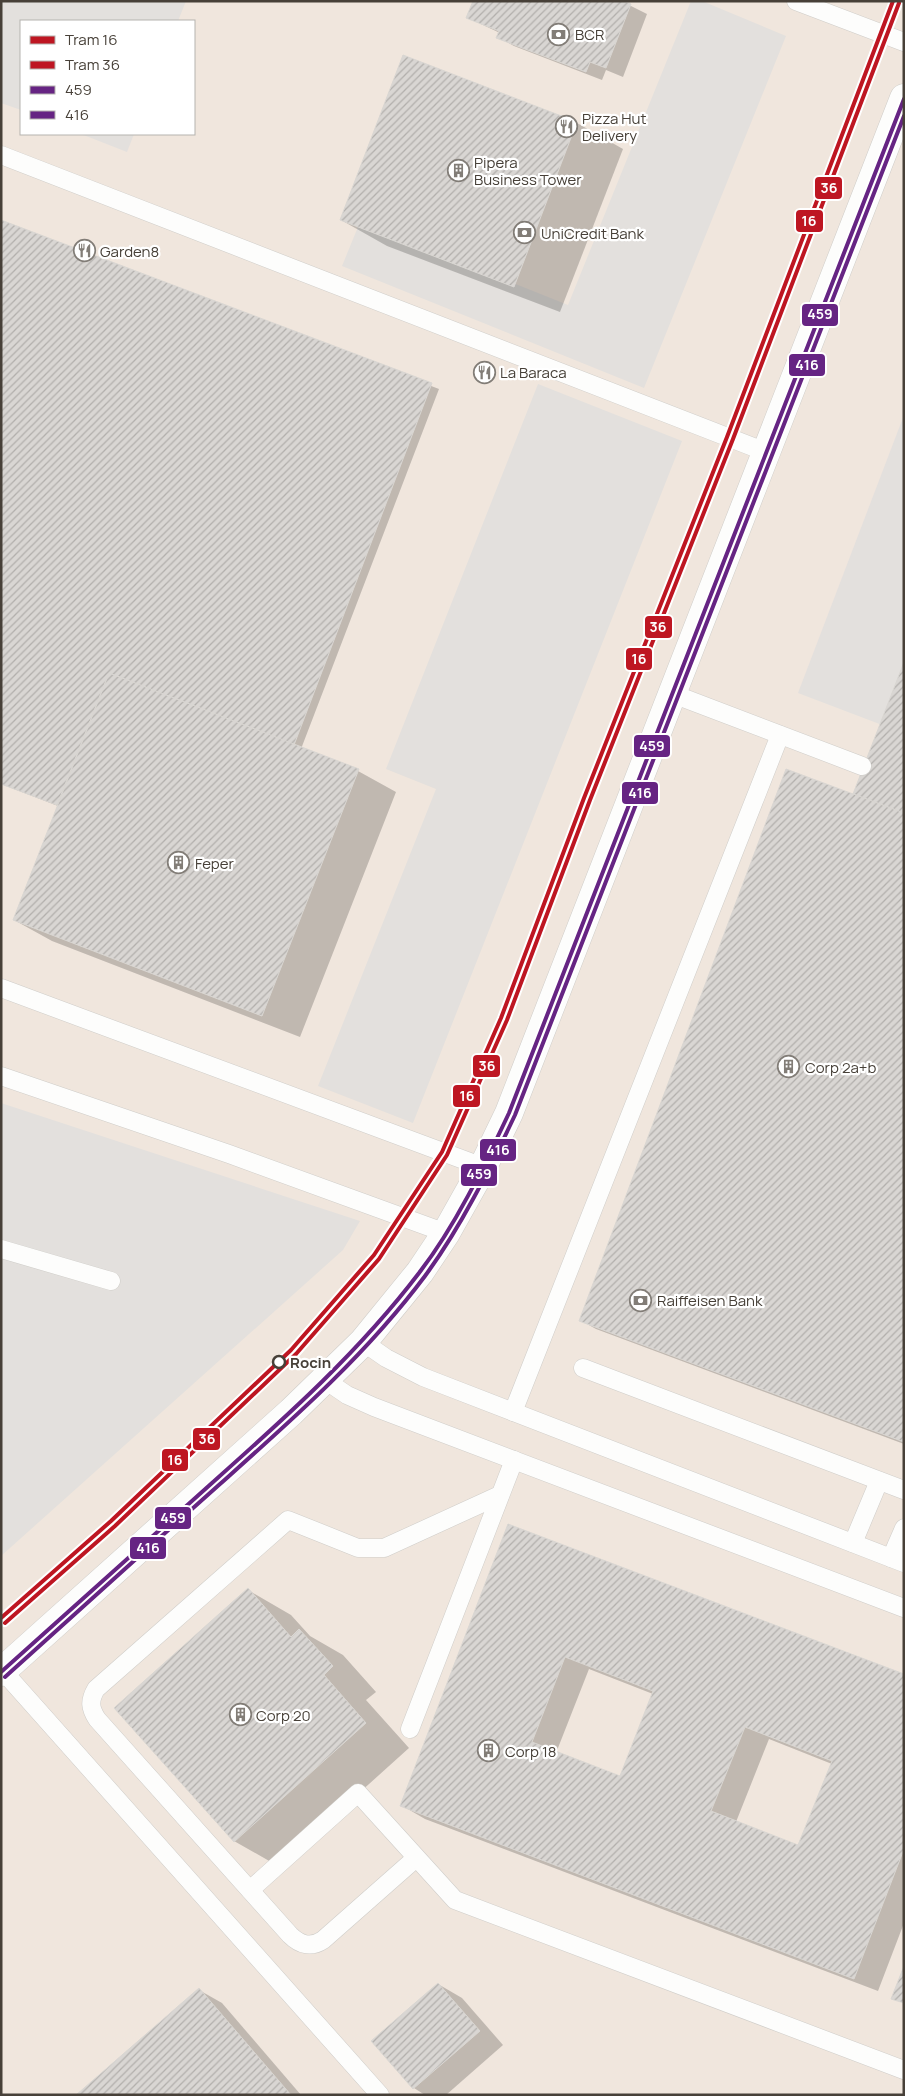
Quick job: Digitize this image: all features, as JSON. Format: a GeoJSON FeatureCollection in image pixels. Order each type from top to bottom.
{"type":"FeatureCollection","features":[{"type":"Feature","properties":{"kind":"street"},"geometry":{"type":"LineString","coordinates":[[2,1671],[325,1380],[363,1342],[420,1272],[446,1233],[484,1167],[509,1113],[904,98]]}},
{"type":"Feature","properties":{"kind":"lane"},"geometry":{"type":"LineString","coordinates":[[796,1],[904,42]]}},
{"type":"Feature","properties":{"kind":"lane"},"geometry":{"type":"LineString","coordinates":[[1,155],[766,452]]}},
{"type":"Feature","properties":{"kind":"lane"},"geometry":{"type":"LineString","coordinates":[[673,694],[862,766]]}},
{"type":"Feature","properties":{"kind":"lane"},"geometry":{"type":"LineString","coordinates":[[513,1412],[780,735]]}},
{"type":"Feature","properties":{"kind":"lane"},"geometry":{"type":"LineString","coordinates":[[1,988],[484,1167]]}},
{"type":"Feature","properties":{"kind":"lane"},"geometry":{"type":"LineString","coordinates":[[1,1076],[228,1154],[446,1233]]}},
{"type":"Feature","properties":{"kind":"lane"},"geometry":{"type":"LineString","coordinates":[[1,1249],[111,1281]]}},
{"type":"Feature","properties":{"kind":"lane"},"geometry":{"type":"LineString","coordinates":[[363,1342],[406,1369],[898,1560],[904,1528]]}},
{"type":"Feature","properties":{"kind":"lane"},"geometry":{"type":"LineString","coordinates":[[583,1368],[904,1490]]}},
{"type":"Feature","properties":{"kind":"lane"},"geometry":{"type":"LineString","coordinates":[[325,1380],[362,1403],[904,1608]]}},
{"type":"Feature","properties":{"kind":"lane"},"geometry":{"type":"LineString","coordinates":[[410,1730],[514,1460]]}},
{"type":"Feature","properties":{"kind":"lane"},"geometry":{"type":"LineString","coordinates":[[853,1543],[879,1480]]}},
{"type":"Feature","properties":{"kind":"lane"},"geometry":{"type":"LineString","coordinates":[[416,1858],[316,1944],[308,1945],[295,1940],[97,1719],[90,1704],[96,1689],[288,1520],[358,1548],[371,1550],[384,1548],[500,1496]]}},
{"type":"Feature","properties":{"kind":"lane"},"geometry":{"type":"LineString","coordinates":[[2,1671],[380,2095]]}},
{"type":"Feature","properties":{"kind":"lane"},"geometry":{"type":"LineString","coordinates":[[250,1890],[358,1793],[455,1900],[904,2070]]}},
{"type":"Feature","properties":{"kind":"shaded area"},"geometry":{"type":"Polygon","coordinates":[[[1,1],[904,1],[904,2095],[1,2095],[1,1]]]}},
{"type":"Feature","properties":{"kind":"shaded area"},"geometry":{"type":"Polygon","coordinates":[[[1,1],[186,1],[178,20],[20,20],[20,110],[1,103],[1,1]]]}},
{"type":"Feature","properties":{"kind":"shaded area"},"geometry":{"type":"Polygon","coordinates":[[[691,1],[702,1],[786,36],[644,388],[342,266],[360,222],[568,305],[691,1]]]}},
{"type":"Feature","properties":{"kind":"shaded area"},"geometry":{"type":"Polygon","coordinates":[[[84,135],[134,135],[127,152],[84,135]]]}},
{"type":"Feature","properties":{"kind":"shaded area"},"geometry":{"type":"Polygon","coordinates":[[[538,384],[682,441],[413,1123],[318,1086],[436,789],[386,769],[538,384]]]}},
{"type":"Feature","properties":{"kind":"shaded area"},"geometry":{"type":"Polygon","coordinates":[[[904,415],[904,694],[890,728],[798,693],[904,415]]]}},
{"type":"Feature","properties":{"kind":"shaded area"},"geometry":{"type":"Polygon","coordinates":[[[1,1103],[360,1221],[343,1250],[1,1556],[1,1103]]]}},
{"type":"Feature","properties":{"kind":"building","name":"BCR"},"geometry":{"type":"Polygon","coordinates":[[[473,1],[624,1],[631,4],[606,68],[590,62],[586,72],[496,38],[499,31],[466,18],[473,1]]]}},
{"type":"Feature","properties":{"kind":"building","name":"Pipera Business Tower"},"geometry":{"type":"Polygon","coordinates":[[[403,55],[577,122],[514,287],[340,220],[403,55]]]}},
{"type":"Feature","properties":{"kind":"building"},"geometry":{"type":"Polygon","coordinates":[[[1,220],[432,383],[294,745],[109,673],[57,805],[1,784],[1,220]]]}},
{"type":"Feature","properties":{"kind":"building"},"geometry":{"type":"Polygon","coordinates":[[[904,662],[904,813],[853,794],[904,662]]]}},
{"type":"Feature","properties":{"kind":"building","name":"Feper"},"geometry":{"type":"Polygon","coordinates":[[[109,673],[359,769],[262,1016],[13,920],[109,673]]]}},
{"type":"Feature","properties":{"kind":"building","name":"Corp 2a+b"},"geometry":{"type":"Polygon","coordinates":[[[786,769],[904,813],[904,1442],[579,1321],[786,769]]]}},
{"type":"Feature","properties":{"kind":"building","name":"Corp 18"},"geometry":{"type":"Polygon","coordinates":[[[508,1524],[904,1674],[904,1849],[854,1979],[400,1806],[508,1524]],[[565,1657],[532,1742],[620,1776],[653,1691],[565,1657]],[[745,1727],[711,1811],[798,1845],[832,1761],[745,1727]]]}},
{"type":"Feature","properties":{"kind":"building","name":"Corp 20"},"geometry":{"type":"Polygon","coordinates":[[[248,1588],[291,1637],[299,1629],[333,1666],[324,1675],[366,1723],[234,1842],[114,1708],[248,1588]]]}},
{"type":"Feature","properties":{"kind":"building"},"geometry":{"type":"Polygon","coordinates":[[[904,1966],[904,2003],[891,1999],[904,1966]]]}},
{"type":"Feature","properties":{"kind":"building"},"geometry":{"type":"Polygon","coordinates":[[[438,1983],[480,2031],[413,2089],[371,2041],[438,1983]]]}},
{"type":"Feature","properties":{"kind":"building"},"geometry":{"type":"Polygon","coordinates":[[[199,1988],[291,2095],[76,2095],[199,1988]]]}},
{"type":"Feature","properties":{"kind":"tram line","name":"16"},"geometry":{"type":"LineString","coordinates":[[1,1618],[111,1521],[291,1350],[374,1255],[442,1152],[501,1018],[584,798],[727,437],[893,1]]}},
{"type":"Feature","properties":{"kind":"tram line","name":"36"},"geometry":{"type":"LineString","coordinates":[[5,1623],[115,1526],[296,1354],[379,1259],[447,1155],[507,1020],[590,800],[733,439],[899,3]]}},
{"type":"Feature","properties":{"kind":"transit line","name":"459"},"geometry":{"type":"LineString","coordinates":[[1,1672],[321,1383],[396,1302],[432,1255],[457,1216],[509,1113],[904,99]]}},
{"type":"Feature","properties":{"kind":"transit line","name":"416"},"geometry":{"type":"LineString","coordinates":[[5,1677],[275,1435],[328,1385],[402,1305],[451,1238],[485,1177],[515,1115],[904,116]]}},
{"type":"Feature","properties":{"kind":"place","name":"BCR"},"geometry":{"type":"Point","coordinates":[559,34]}},
{"type":"Feature","properties":{"kind":"place","name":"Pizza Hut Delivery"},"geometry":{"type":"Point","coordinates":[566,127]}},
{"type":"Feature","properties":{"kind":"place","name":"Pipera Business Tower"},"geometry":{"type":"Point","coordinates":[458,171]}},
{"type":"Feature","properties":{"kind":"place","name":"UniCredit Bank"},"geometry":{"type":"Point","coordinates":[525,233]}},
{"type":"Feature","properties":{"kind":"place","name":"Garden8"},"geometry":{"type":"Point","coordinates":[84,251]}},
{"type":"Feature","properties":{"kind":"place","name":"La Baraca"},"geometry":{"type":"Point","coordinates":[484,372]}},
{"type":"Feature","properties":{"kind":"place","name":"Feper"},"geometry":{"type":"Point","coordinates":[179,863]}},
{"type":"Feature","properties":{"kind":"place","name":"Corp 2a+b"},"geometry":{"type":"Point","coordinates":[789,1067]}},
{"type":"Feature","properties":{"kind":"place","name":"Raiffeisen Bank"},"geometry":{"type":"Point","coordinates":[641,1300]}},
{"type":"Feature","properties":{"kind":"place","name":"Rocin"},"geometry":{"type":"Point","coordinates":[279,1362]}},
{"type":"Feature","properties":{"kind":"place","name":"Corp 20"},"geometry":{"type":"Point","coordinates":[240,1715]}},
{"type":"Feature","properties":{"kind":"place","name":"Corp 18"},"geometry":{"type":"Point","coordinates":[489,1751]}}]}
